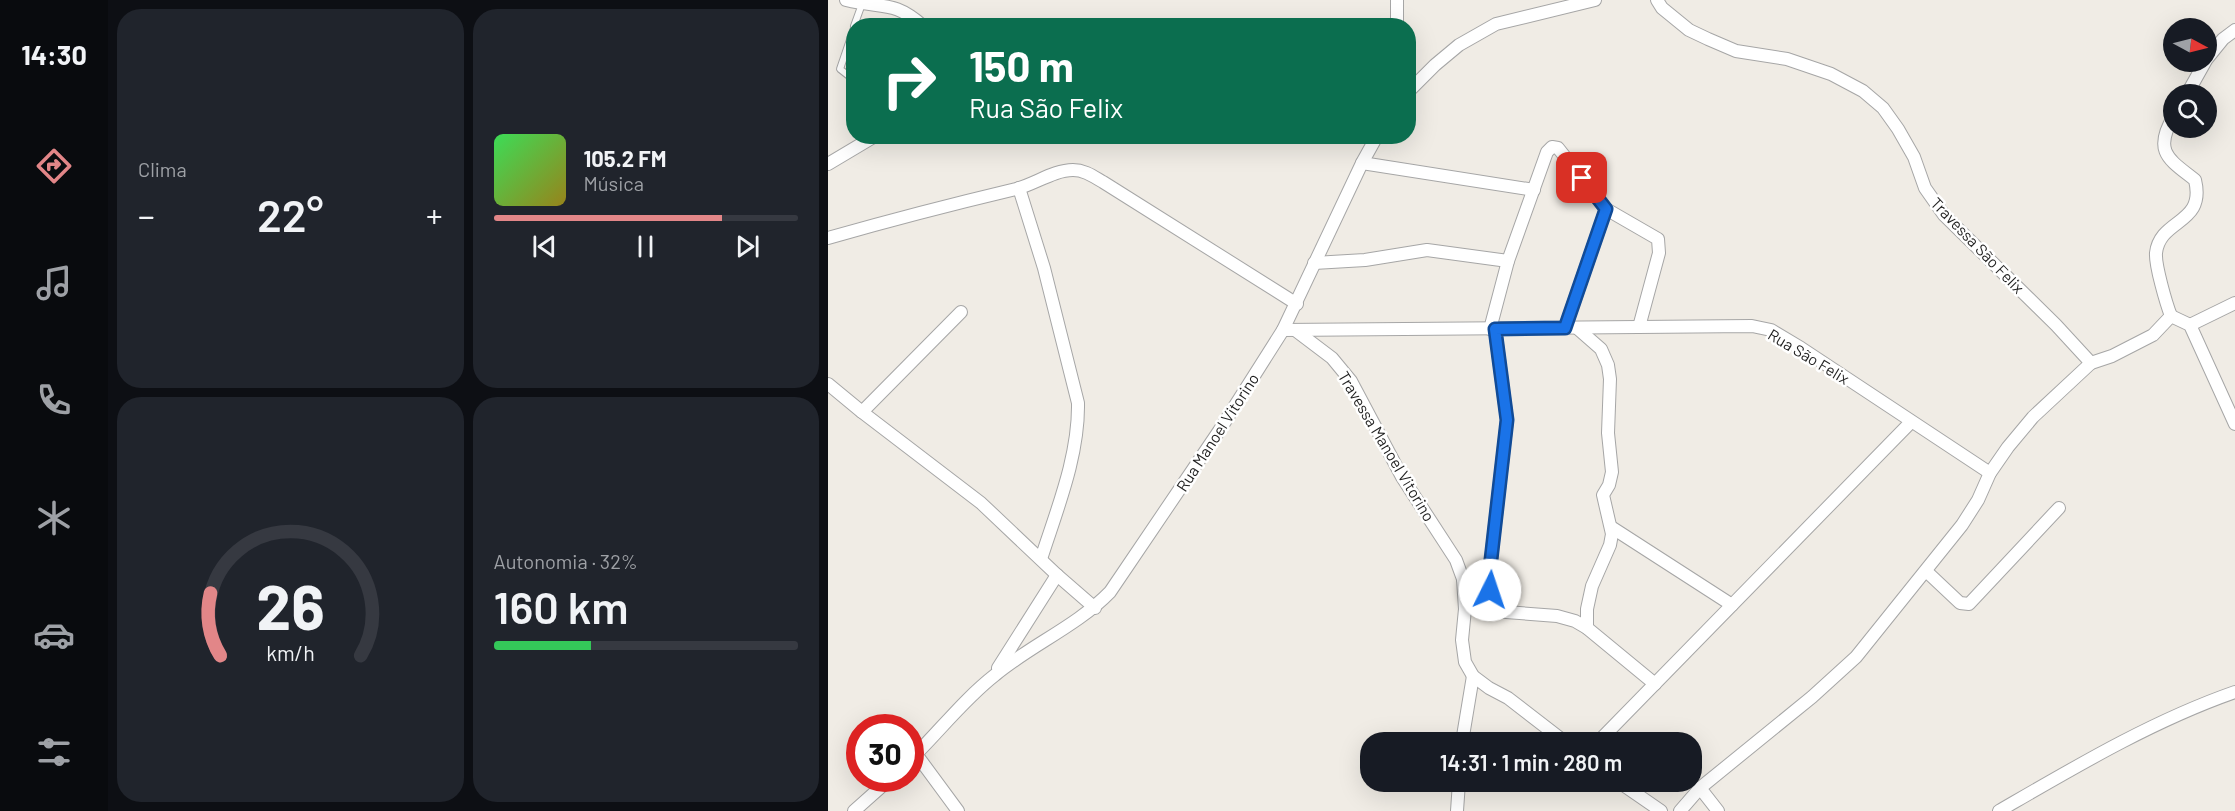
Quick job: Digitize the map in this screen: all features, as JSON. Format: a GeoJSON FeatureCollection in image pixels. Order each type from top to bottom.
{"type":"FeatureCollection","features":[{"type":"Feature","properties":{"kind":"street"},"geometry":{"type":"LineString","coordinates":[[846,0],[896,4],[904,7],[915,18]]}},
{"type":"Feature","properties":{"kind":"street"},"geometry":{"type":"LineString","coordinates":[[1397,0],[1397,18]]}},
{"type":"Feature","properties":{"kind":"street"},"geometry":{"type":"LineString","coordinates":[[1416,84],[1459,45],[1496,24],[1595,0]]}},
{"type":"Feature","properties":{"kind":"street","name":"Travessa São Felix"},"geometry":{"type":"LineString","coordinates":[[1657,0],[1662,8],[1689,30],[1708,39],[1736,51],[1788,59],[1831,74],[1863,91],[1883,108],[1898,129],[1914,157],[1925,188],[1944,215],[2056,325],[2091,363]]}},
{"type":"Feature","properties":{"kind":"street"},"geometry":{"type":"LineString","coordinates":[[2217,47],[2235,30]]}},
{"type":"Feature","properties":{"kind":"street"},"geometry":{"type":"LineString","coordinates":[[2165,138],[2164,146],[2168,158],[2176,167],[2195,180],[2197,190],[2194,208],[2161,240],[2156,251],[2156,264],[2171,316],[2190,325],[2235,424]]}},
{"type":"Feature","properties":{"kind":"street"},"geometry":{"type":"LineString","coordinates":[[828,164],[862,144]]}},
{"type":"Feature","properties":{"kind":"street","name":"Rua Manoel Vitorino"},"geometry":{"type":"LineString","coordinates":[[924,745],[966,700],[993,676],[1039,643],[1095,608],[1110,592],[1289,330],[1314,263],[1373,144]]}},
{"type":"Feature","properties":{"kind":"street"},"geometry":{"type":"LineString","coordinates":[[1490,602],[1489,577],[1507,420],[1492,329],[1508,261],[1547,152],[1552,147],[1558,148],[1606,209],[1658,240],[1659,244],[1639,327]]}},
{"type":"Feature","properties":{"kind":"street"},"geometry":{"type":"LineString","coordinates":[[1362,163],[1534,190]]}},
{"type":"Feature","properties":{"kind":"street"},"geometry":{"type":"LineString","coordinates":[[828,238],[912,213],[1019,188],[1065,171],[1075,170],[1086,172],[1297,304]]}},
{"type":"Feature","properties":{"kind":"street"},"geometry":{"type":"LineString","coordinates":[[1019,188],[1044,268],[1078,403],[1078,424],[1074,446],[1041,559]]}},
{"type":"Feature","properties":{"kind":"street"},"geometry":{"type":"LineString","coordinates":[[1587,628],[1587,609],[1592,586],[1610,545],[1611,527],[1603,495],[1612,472],[1608,433],[1610,379],[1608,365],[1601,349],[1571,328],[1606,209]]}},
{"type":"Feature","properties":{"kind":"street"},"geometry":{"type":"LineString","coordinates":[[1314,263],[1365,260],[1427,250],[1508,261]]}},
{"type":"Feature","properties":{"kind":"street"},"geometry":{"type":"LineString","coordinates":[[2190,325],[2235,303]]}},
{"type":"Feature","properties":{"kind":"street"},"geometry":{"type":"LineString","coordinates":[[861,412],[961,312]]}},
{"type":"Feature","properties":{"kind":"street"},"geometry":{"type":"LineString","coordinates":[[1702,786],[1812,697],[1856,657],[1962,525],[1978,500],[1990,473],[2033,417],[2091,363],[2112,356],[2153,335],[2171,316]]}},
{"type":"Feature","properties":{"kind":"street","name":"Rua São Felix"},"geometry":{"type":"LineString","coordinates":[[1289,330],[1752,326],[1771,330],[1826,363],[1990,473]]}},
{"type":"Feature","properties":{"kind":"street","name":"Travessa Manoel Vitorino"},"geometry":{"type":"LineString","coordinates":[[1289,330],[1332,358],[1351,381],[1402,477],[1443,538],[1463,579],[1465,609],[1462,640],[1465,663],[1473,676]]}},
{"type":"Feature","properties":{"kind":"street"},"geometry":{"type":"LineString","coordinates":[[828,384],[861,412],[981,503],[1095,608]]}},
{"type":"Feature","properties":{"kind":"street"},"geometry":{"type":"LineString","coordinates":[[1608,732],[1911,422]]}},
{"type":"Feature","properties":{"kind":"street"},"geometry":{"type":"LineString","coordinates":[[1926,571],[1960,603],[1969,604],[2059,508]]}},
{"type":"Feature","properties":{"kind":"street"},"geometry":{"type":"LineString","coordinates":[[1611,527],[1732,605]]}},
{"type":"Feature","properties":{"kind":"street","name":"Rua Manoel Vitorino"},"geometry":{"type":"LineString","coordinates":[[993,676],[1057,575]]}},
{"type":"Feature","properties":{"kind":"street"},"geometry":{"type":"LineString","coordinates":[[1463,579],[1490,602],[1506,612],[1557,616],[1575,621],[1587,628],[1655,684]]}},
{"type":"Feature","properties":{"kind":"street"},"geometry":{"type":"LineString","coordinates":[[1464,732],[1473,676],[1508,698],[1552,732]]}},
{"type":"Feature","properties":{"kind":"street"},"geometry":{"type":"LineString","coordinates":[[1999,811],[2155,725],[2235,692]]}},
{"type":"Feature","properties":{"kind":"street"},"geometry":{"type":"LineString","coordinates":[[924,770],[958,811]]}},
{"type":"Feature","properties":{"kind":"street"},"geometry":{"type":"LineString","coordinates":[[1702,791],[1718,811]]}},
{"type":"Feature","properties":{"kind":"street"},"geometry":{"type":"LineString","coordinates":[[854,811],[875,792]]}},
{"type":"Feature","properties":{"kind":"street"},"geometry":{"type":"LineString","coordinates":[[1457,811],[1458,792]]}},
{"type":"Feature","properties":{"kind":"street"},"geometry":{"type":"LineString","coordinates":[[1633,792],[1661,811]]}},
{"type":"Feature","properties":{"kind":"street"},"geometry":{"type":"LineString","coordinates":[[1680,811],[1697,792]]}},
{"type":"Feature","properties":{"kind":"lane"},"geometry":{"type":"LineString","coordinates":[[857,18],[862,3]]}},
{"type":"Feature","properties":{"kind":"lane"},"geometry":{"type":"LineString","coordinates":[[846,51],[840,69],[846,74]]}},
{"type":"Feature","properties":{"kind":"route"},"geometry":{"type":"LineString","coordinates":[[1490,590],[1489,577],[1507,420],[1495,329],[1565,328],[1606,209],[1582,178]]}}]}
